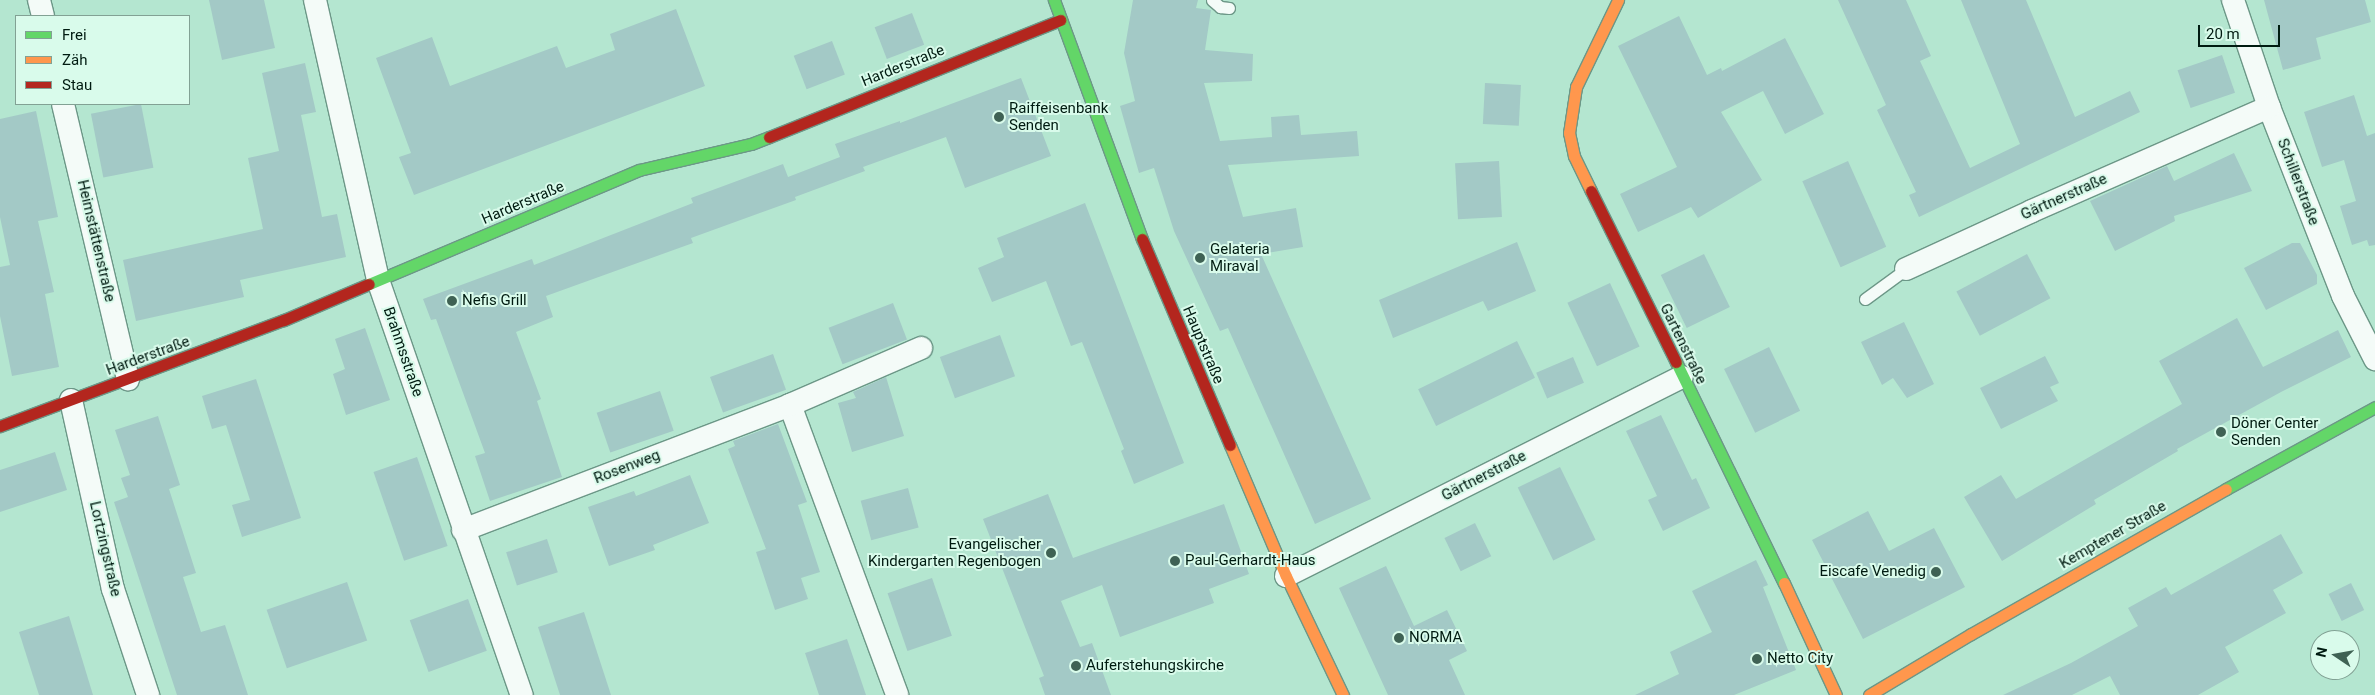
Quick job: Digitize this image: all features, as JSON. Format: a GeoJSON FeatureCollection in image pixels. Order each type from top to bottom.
{"type":"FeatureCollection","features":[{"type":"Feature","properties":{"kind":"street"},"geometry":{"type":"LineString","coordinates":[[39,0],[43,15]]}},
{"type":"Feature","properties":{"kind":"street","name":"Brahmsstraße"},"geometry":{"type":"LineString","coordinates":[[315,0],[378,280],[463,530],[522,695]]}},
{"type":"Feature","properties":{"kind":"street","name":"Hauptstraße"},"geometry":{"type":"LineString","coordinates":[[1054,0],[1146,251],[1286,576],[1343,695]]}},
{"type":"Feature","properties":{"kind":"street","name":"Gartenstraße"},"geometry":{"type":"LineString","coordinates":[[1618,0],[1576,87],[1570,133],[1574,156],[1765,542],[1836,695]]}},
{"type":"Feature","properties":{"kind":"street","name":"Schillerstraße"},"geometry":{"type":"LineString","coordinates":[[2233,0],[2269,107],[2343,296],[2375,359]]}},
{"type":"Feature","properties":{"kind":"street","name":"Harderstraße"},"geometry":{"type":"LineString","coordinates":[[0,426],[275,324],[639,170],[751,144],[1060,20]]}},
{"type":"Feature","properties":{"kind":"street","name":"Heimstättenstraße"},"geometry":{"type":"LineString","coordinates":[[63,105],[128,379]]}},
{"type":"Feature","properties":{"kind":"street","name":"Gärtnerstraße"},"geometry":{"type":"LineString","coordinates":[[1906,269],[2032,211],[2269,107]]}},
{"type":"Feature","properties":{"kind":"street","name":"Rosenweg"},"geometry":{"type":"LineString","coordinates":[[463,530],[790,405],[921,348]]}},
{"type":"Feature","properties":{"kind":"street","name":"Gärtnerstraße"},"geometry":{"type":"LineString","coordinates":[[1286,576],[1682,377]]}},
{"type":"Feature","properties":{"kind":"street","name":"Lortzingstraße"},"geometry":{"type":"LineString","coordinates":[[71,400],[113,589],[148,695]]}},
{"type":"Feature","properties":{"kind":"street"},"geometry":{"type":"LineString","coordinates":[[790,405],[897,695]]}},
{"type":"Feature","properties":{"kind":"street","name":"Kemptener Straße"},"geometry":{"type":"LineString","coordinates":[[1869,695],[1971,634],[2209,498],[2375,407]]}},
{"type":"Feature","properties":{"kind":"lane"},"geometry":{"type":"LineString","coordinates":[[1212,0],[1220,7],[1229,8]]}},
{"type":"Feature","properties":{"kind":"lane","name":"Gärtnerstraße"},"geometry":{"type":"LineString","coordinates":[[1865,299],[1906,269]]}},
{"type":"Feature","properties":{"kind":"building"},"geometry":{"type":"Polygon","coordinates":[[[209,0],[264,0],[275,48],[222,60],[209,0]]]}},
{"type":"Feature","properties":{"kind":"building"},"geometry":{"type":"Polygon","coordinates":[[[1133,0],[1198,0],[1196,8],[1211,10],[1205,50],[1253,54],[1252,81],[1204,83],[1220,141],[1272,137],[1271,117],[1299,115],[1301,135],[1357,131],[1359,156],[1228,165],[1243,217],[1296,208],[1303,247],[1261,254],[1371,499],[1315,524],[1228,328],[1220,331],[1174,231],[1154,168],[1139,173],[1120,106],[1135,101],[1124,53],[1133,0]]]}},
{"type":"Feature","properties":{"kind":"building"},"geometry":{"type":"Polygon","coordinates":[[[1838,0],[1906,0],[1931,56],[1920,61],[1970,168],[2020,144],[1961,0],[2026,0],[2075,117],[2130,91],[2140,112],[1919,217],[1909,195],[1916,192],[1877,110],[1886,105],[1838,0]]]}},
{"type":"Feature","properties":{"kind":"building"},"geometry":{"type":"Polygon","coordinates":[[[2264,0],[2365,0],[2371,22],[2316,38],[2321,59],[2283,70],[2264,0]]]}},
{"type":"Feature","properties":{"kind":"building"},"geometry":{"type":"Polygon","coordinates":[[[676,9],[705,86],[414,195],[399,157],[411,153],[376,58],[432,37],[450,86],[557,46],[566,68],[615,50],[610,34],[676,9]]]}},
{"type":"Feature","properties":{"kind":"building"},"geometry":{"type":"Polygon","coordinates":[[[912,13],[924,45],[887,59],[875,27],[912,13]]]}},
{"type":"Feature","properties":{"kind":"building"},"geometry":{"type":"Polygon","coordinates":[[[1679,16],[1707,75],[1721,68],[1722,71],[1785,38],[1824,114],[1785,134],[1763,91],[1721,112],[1762,180],[1698,218],[1691,207],[1638,232],[1620,194],[1677,167],[1618,46],[1679,16]]]}},
{"type":"Feature","properties":{"kind":"building"},"geometry":{"type":"Polygon","coordinates":[[[832,41],[845,75],[807,89],[794,56],[832,41]]]}},
{"type":"Feature","properties":{"kind":"building"},"geometry":{"type":"Polygon","coordinates":[[[2222,55],[2235,93],[2191,108],[2178,70],[2222,55]]]}},
{"type":"Feature","properties":{"kind":"building"},"geometry":{"type":"Polygon","coordinates":[[[305,63],[316,112],[301,115],[322,217],[337,214],[346,257],[240,280],[244,297],[136,321],[123,260],[263,229],[248,158],[279,151],[262,73],[305,63]]]}},
{"type":"Feature","properties":{"kind":"building"},"geometry":{"type":"Polygon","coordinates":[[[1021,78],[1051,156],[965,188],[946,137],[863,167],[865,171],[795,197],[796,200],[691,238],[693,243],[546,296],[553,317],[516,332],[541,399],[537,401],[562,477],[490,501],[475,456],[485,453],[436,319],[431,320],[423,299],[532,259],[534,265],[693,203],[691,198],[783,164],[788,177],[840,157],[835,144],[900,121],[900,123],[1021,78]]]}},
{"type":"Feature","properties":{"kind":"building"},"geometry":{"type":"Polygon","coordinates":[[[1485,83],[1521,85],[1519,126],[1483,124],[1485,83]]]}},
{"type":"Feature","properties":{"kind":"building"},"geometry":{"type":"Polygon","coordinates":[[[2354,95],[2367,136],[2375,133],[2375,245],[2369,246],[2367,240],[2352,245],[2340,206],[2356,201],[2344,160],[2322,167],[2304,112],[2354,95]]]}},
{"type":"Feature","properties":{"kind":"building"},"geometry":{"type":"Polygon","coordinates":[[[141,105],[153,168],[103,178],[91,114],[141,105]]]}},
{"type":"Feature","properties":{"kind":"building"},"geometry":{"type":"Polygon","coordinates":[[[36,111],[58,217],[38,221],[54,292],[45,294],[59,367],[12,376],[0,316],[0,267],[10,265],[0,217],[0,119],[36,111]]]}},
{"type":"Feature","properties":{"kind":"building"},"geometry":{"type":"Polygon","coordinates":[[[2234,153],[2252,191],[2174,216],[2175,221],[2115,251],[2090,201],[2167,166],[2174,181],[2234,153]]]}},
{"type":"Feature","properties":{"kind":"building"},"geometry":{"type":"Polygon","coordinates":[[[1499,161],[1502,217],[1458,219],[1455,163],[1499,161]]]}},
{"type":"Feature","properties":{"kind":"building"},"geometry":{"type":"Polygon","coordinates":[[[1848,161],[1886,247],[1841,267],[1802,181],[1848,161]]]}},
{"type":"Feature","properties":{"kind":"building"},"geometry":{"type":"Polygon","coordinates":[[[1085,203],[1184,463],[1134,484],[1121,451],[1124,449],[1082,342],[1071,346],[1046,281],[992,302],[978,268],[1004,257],[997,238],[1085,203]]]}},
{"type":"Feature","properties":{"kind":"building"},"geometry":{"type":"Polygon","coordinates":[[[1517,242],[1536,291],[1488,311],[1483,301],[1393,338],[1379,300],[1517,242]]]}},
{"type":"Feature","properties":{"kind":"building"},"geometry":{"type":"Polygon","coordinates":[[[2292,243],[2300,243],[2317,275],[2317,284],[2266,310],[2244,268],[2292,243]]]}},
{"type":"Feature","properties":{"kind":"building"},"geometry":{"type":"Polygon","coordinates":[[[1704,254],[1730,307],[1687,328],[1661,275],[1704,254]]]}},
{"type":"Feature","properties":{"kind":"building"},"geometry":{"type":"Polygon","coordinates":[[[2027,254],[2050,298],[1980,336],[1956,292],[2027,254]]]}},
{"type":"Feature","properties":{"kind":"building"},"geometry":{"type":"Polygon","coordinates":[[[1610,283],[1640,346],[1597,366],[1567,303],[1610,283]]]}},
{"type":"Feature","properties":{"kind":"building"},"geometry":{"type":"Polygon","coordinates":[[[893,303],[907,339],[843,364],[829,328],[893,303]]]}},
{"type":"Feature","properties":{"kind":"building"},"geometry":{"type":"Polygon","coordinates":[[[2237,318],[2263,367],[2338,330],[2351,357],[2281,392],[2177,449],[2178,451],[2094,500],[2096,504],[2002,561],[1964,497],[2001,475],[2016,499],[2182,404],[2159,361],[2237,318]]]}},
{"type":"Feature","properties":{"kind":"building"},"geometry":{"type":"Polygon","coordinates":[[[1904,322],[1934,384],[1907,398],[1893,378],[1882,385],[1861,342],[1904,322]]]}},
{"type":"Feature","properties":{"kind":"building"},"geometry":{"type":"Polygon","coordinates":[[[365,328],[390,400],[346,415],[333,374],[345,369],[335,339],[365,328]]]}},
{"type":"Feature","properties":{"kind":"building"},"geometry":{"type":"Polygon","coordinates":[[[1000,335],[1015,376],[955,398],[940,357],[1000,335]]]}},
{"type":"Feature","properties":{"kind":"building"},"geometry":{"type":"Polygon","coordinates":[[[1517,341],[1535,378],[1436,426],[1418,389],[1517,341]]]}},
{"type":"Feature","properties":{"kind":"building"},"geometry":{"type":"Polygon","coordinates":[[[1769,347],[1800,411],[1755,433],[1724,369],[1769,347]]]}},
{"type":"Feature","properties":{"kind":"building"},"geometry":{"type":"Polygon","coordinates":[[[773,354],[786,390],[723,413],[710,377],[773,354]]]}},
{"type":"Feature","properties":{"kind":"building"},"geometry":{"type":"Polygon","coordinates":[[[2045,356],[2059,383],[2050,387],[2058,401],[2001,429],[1980,388],[2045,356]]]}},
{"type":"Feature","properties":{"kind":"building"},"geometry":{"type":"Polygon","coordinates":[[[1573,357],[1584,383],[1547,398],[1536,373],[1573,357]]]}},
{"type":"Feature","properties":{"kind":"building"},"geometry":{"type":"Polygon","coordinates":[[[886,377],[904,436],[852,452],[838,403],[856,398],[853,392],[886,377]]]}},
{"type":"Feature","properties":{"kind":"building"},"geometry":{"type":"Polygon","coordinates":[[[256,379],[301,518],[242,537],[232,505],[250,500],[226,425],[212,429],[202,396],[256,379]]]}},
{"type":"Feature","properties":{"kind":"building"},"geometry":{"type":"Polygon","coordinates":[[[660,391],[674,431],[610,453],[597,413],[660,391]]]}},
{"type":"Feature","properties":{"kind":"building"},"geometry":{"type":"Polygon","coordinates":[[[1661,415],[1692,480],[1696,478],[1710,508],[1663,531],[1648,500],[1657,496],[1626,431],[1661,415]]]}},
{"type":"Feature","properties":{"kind":"building"},"geometry":{"type":"Polygon","coordinates":[[[158,416],[180,485],[169,489],[196,573],[183,577],[201,632],[225,625],[248,695],[177,695],[114,502],[128,497],[121,478],[130,475],[115,430],[158,416]]]}},
{"type":"Feature","properties":{"kind":"building"},"geometry":{"type":"Polygon","coordinates":[[[778,424],[807,502],[798,505],[820,572],[801,578],[808,599],[775,610],[756,552],[766,549],[728,449],[735,446],[733,441],[778,424]]]}},
{"type":"Feature","properties":{"kind":"building"},"geometry":{"type":"Polygon","coordinates":[[[55,452],[67,490],[0,512],[0,470],[55,452]]]}},
{"type":"Feature","properties":{"kind":"building"},"geometry":{"type":"Polygon","coordinates":[[[417,457],[448,546],[404,561],[374,472],[417,457]]]}},
{"type":"Feature","properties":{"kind":"building"},"geometry":{"type":"Polygon","coordinates":[[[1560,467],[1596,540],[1553,560],[1518,488],[1560,467]]]}},
{"type":"Feature","properties":{"kind":"building"},"geometry":{"type":"Polygon","coordinates":[[[690,475],[709,523],[653,545],[655,550],[609,566],[588,507],[634,491],[636,496],[690,475]]]}},
{"type":"Feature","properties":{"kind":"building"},"geometry":{"type":"Polygon","coordinates":[[[908,488],[919,528],[871,540],[861,501],[908,488]]]}},
{"type":"Feature","properties":{"kind":"building"},"geometry":{"type":"Polygon","coordinates":[[[1048,494],[1073,558],[1224,504],[1249,574],[1209,589],[1214,603],[1120,637],[1102,585],[1061,601],[1080,647],[1092,643],[1111,695],[1045,695],[1039,678],[1044,676],[983,519],[1048,494]]]}},
{"type":"Feature","properties":{"kind":"building"},"geometry":{"type":"Polygon","coordinates":[[[1868,511],[1889,551],[1934,528],[1965,587],[1863,639],[1812,540],[1868,511]]]}},
{"type":"Feature","properties":{"kind":"building"},"geometry":{"type":"Polygon","coordinates":[[[1475,523],[1491,556],[1461,571],[1444,538],[1475,523]]]}},
{"type":"Feature","properties":{"kind":"building"},"geometry":{"type":"Polygon","coordinates":[[[2281,534],[2303,573],[2273,590],[2286,613],[2225,647],[2239,672],[2198,695],[2120,695],[2110,676],[2072,695],[2003,695],[2071,663],[2138,626],[2128,608],[2166,587],[2171,595],[2281,534]]]}},
{"type":"Feature","properties":{"kind":"building"},"geometry":{"type":"Polygon","coordinates":[[[547,539],[558,572],[517,586],[506,552],[547,539]]]}},
{"type":"Feature","properties":{"kind":"building"},"geometry":{"type":"Polygon","coordinates":[[[1756,560],[1768,585],[1763,587],[1796,670],[1734,695],[1635,695],[1679,674],[1670,652],[1712,632],[1692,591],[1756,560]]]}},
{"type":"Feature","properties":{"kind":"building"},"geometry":{"type":"Polygon","coordinates":[[[1386,566],[1414,626],[1447,610],[1467,651],[1449,660],[1465,695],[1388,695],[1339,588],[1386,566]]]}},
{"type":"Feature","properties":{"kind":"building"},"geometry":{"type":"Polygon","coordinates":[[[932,578],[952,636],[907,651],[888,593],[932,578]]]}},
{"type":"Feature","properties":{"kind":"building"},"geometry":{"type":"Polygon","coordinates":[[[347,582],[367,641],[287,668],[267,610],[347,582]]]}},
{"type":"Feature","properties":{"kind":"building"},"geometry":{"type":"Polygon","coordinates":[[[2351,583],[2364,610],[2342,621],[2329,594],[2351,583]]]}},
{"type":"Feature","properties":{"kind":"building"},"geometry":{"type":"Polygon","coordinates":[[[468,599],[487,651],[429,672],[410,620],[468,599]]]}},
{"type":"Feature","properties":{"kind":"building"},"geometry":{"type":"Polygon","coordinates":[[[584,612],[611,695],[560,695],[538,627],[584,612]]]}},
{"type":"Feature","properties":{"kind":"building"},"geometry":{"type":"Polygon","coordinates":[[[69,616],[93,695],[39,695],[19,632],[69,616]]]}},
{"type":"Feature","properties":{"kind":"building"},"geometry":{"type":"Polygon","coordinates":[[[847,639],[866,695],[819,695],[805,653],[847,639]]]}},
{"type":"Feature","properties":{"kind":"traffic: fast"},"geometry":{"type":"LineString","coordinates":[[1054,0],[1142,239]]}},
{"type":"Feature","properties":{"kind":"traffic: fast"},"geometry":{"type":"LineString","coordinates":[[369,284],[639,170],[751,144],[769,137]]}},
{"type":"Feature","properties":{"kind":"traffic: fast"},"geometry":{"type":"LineString","coordinates":[[1676,362],[1784,583]]}},
{"type":"Feature","properties":{"kind":"traffic: fast"},"geometry":{"type":"LineString","coordinates":[[2226,489],[2375,407]]}},
{"type":"Feature","properties":{"kind":"traffic: slow"},"geometry":{"type":"LineString","coordinates":[[1591,191],[1574,156],[1569,133],[1576,87],[1618,0]]}},
{"type":"Feature","properties":{"kind":"traffic: slow"},"geometry":{"type":"LineString","coordinates":[[1230,445],[1286,576],[1343,695]]}},
{"type":"Feature","properties":{"kind":"traffic: slow"},"geometry":{"type":"LineString","coordinates":[[1869,695],[1971,634],[2226,489]]}},
{"type":"Feature","properties":{"kind":"traffic: slow"},"geometry":{"type":"LineString","coordinates":[[1784,583],[1836,695]]}},
{"type":"Feature","properties":{"kind":"traffic: jam"},"geometry":{"type":"LineString","coordinates":[[769,137],[1060,20]]}},
{"type":"Feature","properties":{"kind":"traffic: jam"},"geometry":{"type":"LineString","coordinates":[[1591,191],[1676,362]]}},
{"type":"Feature","properties":{"kind":"traffic: jam"},"geometry":{"type":"LineString","coordinates":[[1142,239],[1230,445]]}},
{"type":"Feature","properties":{"kind":"traffic: jam"},"geometry":{"type":"LineString","coordinates":[[0,426],[284,320],[369,284]]}},
{"type":"Feature","properties":{"kind":"place","name":"Raiffeisenbank Senden"},"geometry":{"type":"Point","coordinates":[999,117]}},
{"type":"Feature","properties":{"kind":"place","name":"Gelateria Miraval"},"geometry":{"type":"Point","coordinates":[1200,258]}},
{"type":"Feature","properties":{"kind":"place","name":"Nefis Grill"},"geometry":{"type":"Point","coordinates":[452,301]}},
{"type":"Feature","properties":{"kind":"place","name":"Döner Center Senden"},"geometry":{"type":"Point","coordinates":[2221,432]}},
{"type":"Feature","properties":{"kind":"place","name":"Evangelischer Kindergarten Regenbogen"},"geometry":{"type":"Point","coordinates":[1051,553]}},
{"type":"Feature","properties":{"kind":"place","name":"Paul-Gerhardt-Haus"},"geometry":{"type":"Point","coordinates":[1175,561]}},
{"type":"Feature","properties":{"kind":"place","name":"Eiscafe Venedig"},"geometry":{"type":"Point","coordinates":[1936,572]}},
{"type":"Feature","properties":{"kind":"place","name":"NORMA"},"geometry":{"type":"Point","coordinates":[1399,638]}},
{"type":"Feature","properties":{"kind":"place","name":"Netto City"},"geometry":{"type":"Point","coordinates":[1757,659]}},
{"type":"Feature","properties":{"kind":"place","name":"Auferstehungskirche"},"geometry":{"type":"Point","coordinates":[1076,666]}}]}
